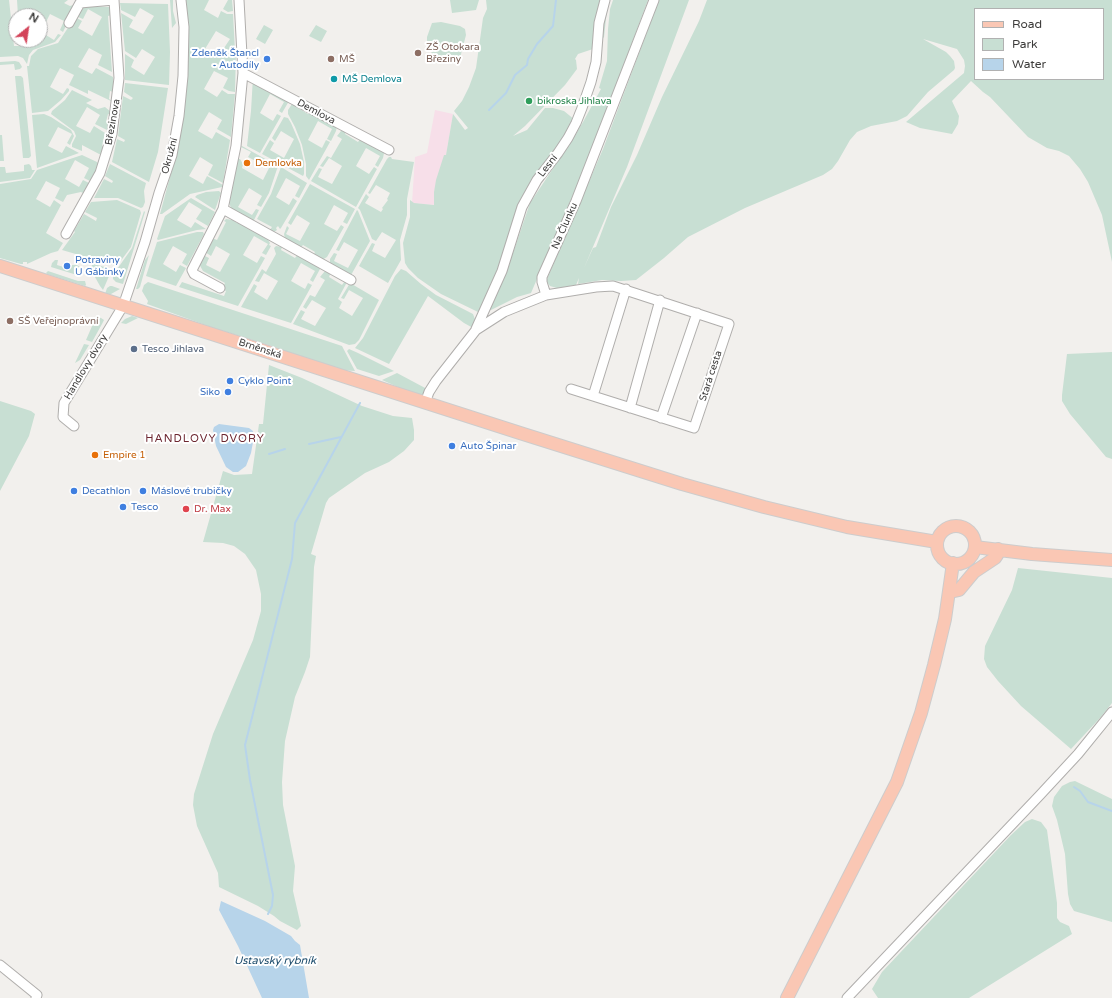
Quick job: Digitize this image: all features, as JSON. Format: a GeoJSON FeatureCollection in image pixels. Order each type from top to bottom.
{"type":"FeatureCollection","features":[{"type":"Feature","properties":{"kind":"main road","name":"Brněnská"},"geometry":{"type":"LineString","coordinates":[[0,266],[682,484],[764,507],[847,527],[937,542]]}},
{"type":"Feature","properties":{"kind":"main road"},"geometry":{"type":"LineString","coordinates":[[951,527],[961,527],[966,529],[973,537],[975,548],[965,562],[953,564],[941,556],[937,547],[937,542],[939,537],[946,529],[951,527]]}},
{"type":"Feature","properties":{"kind":"main road"},"geometry":{"type":"LineString","coordinates":[[975,548],[1112,560]]}},
{"type":"Feature","properties":{"kind":"main road"},"geometry":{"type":"LineString","coordinates":[[950,592],[959,590],[974,572],[995,558],[998,549]]}},
{"type":"Feature","properties":{"kind":"main road"},"geometry":{"type":"LineString","coordinates":[[787,998],[897,782],[928,690],[945,619],[953,564]]}},
{"type":"Feature","properties":{"kind":"street","name":"Březinova"},"geometry":{"type":"LineString","coordinates":[[66,234],[100,173],[112,134],[119,78],[114,0],[76,2],[69,23]]}},
{"type":"Feature","properties":{"kind":"street","name":"Okružní"},"geometry":{"type":"LineString","coordinates":[[123,306],[172,155],[179,116],[183,76],[184,27],[181,0]]}},
{"type":"Feature","properties":{"kind":"street"},"geometry":{"type":"LineString","coordinates":[[220,288],[194,274],[192,270],[223,209],[236,146],[243,72],[239,0]]}},
{"type":"Feature","properties":{"kind":"street","name":"Lesní"},"geometry":{"type":"LineString","coordinates":[[476,330],[502,272],[522,207],[537,180],[568,138],[582,108],[596,62],[599,23],[605,0]]}},
{"type":"Feature","properties":{"kind":"street","name":"Na Člunku"},"geometry":{"type":"LineString","coordinates":[[546,295],[542,277],[576,200],[654,0]]}},
{"type":"Feature","properties":{"kind":"street","name":"Demlova"},"geometry":{"type":"LineString","coordinates":[[243,72],[390,150]]}},
{"type":"Feature","properties":{"kind":"street"},"geometry":{"type":"LineString","coordinates":[[223,209],[351,280]]}},
{"type":"Feature","properties":{"kind":"street","name":"Stará cesta"},"geometry":{"type":"LineString","coordinates":[[546,295],[609,286],[626,289],[729,324],[694,428],[572,389]]}},
{"type":"Feature","properties":{"kind":"street"},"geometry":{"type":"LineString","coordinates":[[593,396],[626,289]]}},
{"type":"Feature","properties":{"kind":"street"},"geometry":{"type":"LineString","coordinates":[[426,403],[429,392],[436,381],[476,330],[504,312],[546,295]]}},
{"type":"Feature","properties":{"kind":"street"},"geometry":{"type":"LineString","coordinates":[[630,408],[660,300]]}},
{"type":"Feature","properties":{"kind":"street","name":"Handlovy dvory"},"geometry":{"type":"LineString","coordinates":[[74,426],[63,417],[64,404],[123,306]]}},
{"type":"Feature","properties":{"kind":"street"},"geometry":{"type":"LineString","coordinates":[[661,418],[697,313]]}},
{"type":"Feature","properties":{"kind":"street"},"geometry":{"type":"LineString","coordinates":[[847,998],[1078,754],[1112,712]]}},
{"type":"Feature","properties":{"kind":"street"},"geometry":{"type":"LineString","coordinates":[[0,965],[37,995],[36,998]]}},
{"type":"Feature","properties":{"kind":"shaded area"},"geometry":{"type":"Polygon","coordinates":[[[435,110],[453,114],[446,156],[434,192],[434,205],[412,203],[415,157],[427,153],[435,110]]]}},
{"type":"Feature","properties":{"kind":"green space"},"geometry":{"type":"Polygon","coordinates":[[[0,0],[9,0],[8,48],[38,48],[33,50],[29,55],[27,64],[23,58],[18,56],[0,57],[0,0]]]}},
{"type":"Feature","properties":{"kind":"green space"},"geometry":{"type":"Polygon","coordinates":[[[17,0],[68,0],[64,3],[70,6],[73,5],[74,9],[63,32],[60,30],[64,21],[50,14],[48,18],[48,8],[18,8],[17,0]]]}},
{"type":"Feature","properties":{"kind":"green space"},"geometry":{"type":"Polygon","coordinates":[[[170,0],[173,0],[173,11],[176,23],[172,28],[170,0]]]}},
{"type":"Feature","properties":{"kind":"green space"},"geometry":{"type":"Polygon","coordinates":[[[186,0],[209,0],[204,10],[218,18],[221,11],[227,14],[233,14],[235,51],[230,51],[224,48],[230,39],[216,31],[205,49],[219,57],[223,50],[229,54],[236,53],[235,92],[223,88],[228,78],[214,71],[204,89],[217,97],[222,90],[228,94],[235,94],[231,137],[217,129],[222,120],[209,112],[198,131],[212,139],[216,132],[230,140],[223,183],[208,175],[213,165],[200,157],[189,176],[203,184],[207,176],[223,185],[222,187],[190,194],[160,214],[174,162],[187,77],[189,45],[186,0]]]}},
{"type":"Feature","properties":{"kind":"green space"},"geometry":{"type":"Polygon","coordinates":[[[228,0],[232,0],[233,11],[228,12],[223,9],[228,0]]]}},
{"type":"Feature","properties":{"kind":"green space"},"geometry":{"type":"Polygon","coordinates":[[[450,0],[479,0],[476,10],[452,13],[450,0]]]}},
{"type":"Feature","properties":{"kind":"green space"},"geometry":{"type":"Polygon","coordinates":[[[486,0],[608,0],[604,37],[593,49],[578,54],[575,59],[577,69],[565,85],[525,126],[513,136],[527,130],[545,108],[553,108],[564,111],[575,120],[567,149],[601,89],[599,88],[607,61],[608,29],[610,9],[613,0],[648,0],[590,155],[531,293],[517,297],[491,310],[488,308],[489,298],[478,312],[441,294],[418,278],[405,263],[403,243],[410,217],[410,200],[414,203],[434,205],[436,180],[444,155],[446,155],[453,114],[465,130],[468,128],[454,111],[462,101],[476,68],[483,18],[487,9],[486,0]],[[560,158],[539,175],[518,227],[513,253],[530,203],[560,158]]]}},
{"type":"Feature","properties":{"kind":"green space"},"geometry":{"type":"Polygon","coordinates":[[[659,0],[689,0],[627,167],[584,268],[593,248],[596,247],[611,207],[637,155],[662,97],[699,21],[707,0],[1112,0],[1112,262],[1102,215],[1088,182],[1080,169],[1069,156],[1059,151],[1047,148],[1028,137],[990,97],[971,81],[952,101],[959,116],[958,124],[952,134],[920,128],[906,122],[964,73],[964,60],[957,49],[923,39],[946,52],[950,56],[954,61],[954,70],[928,92],[907,116],[897,121],[871,126],[857,132],[850,140],[832,169],[823,175],[745,208],[688,237],[636,280],[602,280],[578,284],[579,278],[576,285],[557,288],[550,286],[547,279],[603,149],[659,0]]]}},
{"type":"Feature","properties":{"kind":"green space"},"geometry":{"type":"Polygon","coordinates":[[[120,3],[168,4],[170,52],[169,85],[125,80],[125,54],[134,60],[131,67],[144,75],[155,57],[142,49],[136,58],[125,51],[121,13],[133,20],[129,27],[143,34],[154,16],[140,8],[135,17],[121,10],[120,3]]]}},
{"type":"Feature","properties":{"kind":"green space"},"geometry":{"type":"Polygon","coordinates":[[[88,6],[110,7],[112,15],[108,16],[112,72],[98,65],[102,55],[89,48],[78,67],[92,74],[96,68],[113,77],[113,92],[110,91],[109,99],[114,102],[111,104],[111,101],[88,90],[88,94],[69,85],[74,75],[60,68],[50,87],[63,94],[67,88],[69,91],[48,111],[32,113],[27,66],[29,66],[31,56],[38,49],[48,48],[48,46],[58,43],[75,17],[82,21],[78,28],[92,36],[102,17],[88,9],[83,19],[78,17],[83,8],[88,6]]]}},
{"type":"Feature","properties":{"kind":"green space"},"geometry":{"type":"Polygon","coordinates":[[[441,22],[460,26],[465,29],[466,35],[460,58],[456,60],[435,56],[430,51],[427,44],[427,37],[432,23],[441,22]]]}},
{"type":"Feature","properties":{"kind":"green space"},"geometry":{"type":"Polygon","coordinates":[[[264,25],[273,30],[265,44],[256,39],[264,25]]]}},
{"type":"Feature","properties":{"kind":"green space"},"geometry":{"type":"Polygon","coordinates":[[[316,25],[327,31],[321,42],[309,36],[316,25]]]}},
{"type":"Feature","properties":{"kind":"green space"},"geometry":{"type":"Polygon","coordinates":[[[58,34],[61,35],[55,42],[48,45],[48,36],[54,40],[58,34]]]}},
{"type":"Feature","properties":{"kind":"green space"},"geometry":{"type":"Polygon","coordinates":[[[0,62],[19,62],[21,65],[22,67],[20,69],[15,70],[14,64],[0,65],[0,62]]]}},
{"type":"Feature","properties":{"kind":"green space"},"geometry":{"type":"Polygon","coordinates":[[[15,76],[21,76],[23,78],[31,156],[29,158],[23,158],[15,76]]]}},
{"type":"Feature","properties":{"kind":"green space"},"geometry":{"type":"Polygon","coordinates":[[[253,77],[289,101],[282,113],[279,111],[284,102],[270,94],[260,113],[273,121],[277,114],[281,116],[260,153],[247,146],[253,77]]]}},
{"type":"Feature","properties":{"kind":"green space"},"geometry":{"type":"Polygon","coordinates":[[[125,83],[168,88],[158,152],[149,182],[112,162],[117,139],[124,142],[125,140],[118,136],[123,96],[131,100],[133,98],[124,92],[125,83]]]}},
{"type":"Feature","properties":{"kind":"green space"},"geometry":{"type":"Polygon","coordinates":[[[72,90],[92,100],[86,103],[98,109],[105,107],[111,112],[112,115],[108,114],[106,122],[110,123],[109,131],[95,124],[100,115],[87,107],[76,126],[90,133],[94,126],[105,133],[101,159],[101,155],[82,145],[82,151],[72,147],[76,136],[74,131],[51,114],[52,111],[65,100],[72,90]]]}},
{"type":"Feature","properties":{"kind":"green space"},"geometry":{"type":"Polygon","coordinates":[[[297,102],[295,106],[308,114],[311,110],[337,126],[331,141],[327,139],[332,129],[318,121],[308,140],[322,148],[326,140],[330,142],[309,180],[306,176],[306,164],[302,145],[288,114],[288,110],[292,104],[297,102]]]}},
{"type":"Feature","properties":{"kind":"green space"},"geometry":{"type":"Polygon","coordinates":[[[44,114],[71,130],[74,136],[70,145],[67,143],[72,134],[58,127],[48,146],[62,153],[66,146],[79,153],[37,168],[32,115],[44,114]]]}},
{"type":"Feature","properties":{"kind":"green space"},"geometry":{"type":"Polygon","coordinates":[[[284,117],[288,118],[291,123],[300,144],[304,162],[303,176],[262,154],[270,140],[274,143],[270,150],[284,158],[294,139],[281,131],[275,141],[272,138],[284,117]]]}},
{"type":"Feature","properties":{"kind":"green space"},"geometry":{"type":"Polygon","coordinates":[[[341,131],[346,131],[345,134],[358,142],[361,138],[384,153],[378,167],[375,165],[380,156],[366,148],[356,166],[369,174],[374,167],[377,169],[356,207],[311,181],[319,168],[322,169],[318,177],[332,184],[342,166],[329,158],[323,167],[320,166],[327,156],[331,158],[342,139],[337,136],[341,131]]]}},
{"type":"Feature","properties":{"kind":"green space"},"geometry":{"type":"Polygon","coordinates":[[[0,135],[2,135],[4,161],[0,161],[0,135]]]}},
{"type":"Feature","properties":{"kind":"green space"},"geometry":{"type":"Polygon","coordinates":[[[242,146],[278,166],[269,193],[261,207],[257,205],[262,196],[249,188],[238,207],[252,215],[256,209],[259,210],[253,222],[232,210],[229,203],[237,159],[240,159],[243,164],[242,168],[263,180],[269,168],[248,157],[251,152],[241,147],[242,146]]]}},
{"type":"Feature","properties":{"kind":"green space"},"geometry":{"type":"Polygon","coordinates":[[[82,155],[97,162],[100,166],[92,182],[84,178],[89,168],[75,160],[65,179],[79,187],[83,180],[91,184],[85,194],[81,192],[67,195],[63,202],[55,198],[60,188],[46,181],[36,199],[50,207],[54,200],[61,205],[46,233],[63,243],[58,251],[27,264],[27,262],[23,262],[23,264],[21,264],[0,258],[0,184],[31,179],[37,170],[82,155]]]}},
{"type":"Feature","properties":{"kind":"green space"},"geometry":{"type":"Polygon","coordinates":[[[389,157],[392,159],[414,162],[407,199],[407,215],[400,240],[401,260],[388,283],[359,266],[372,243],[375,244],[372,251],[385,258],[396,240],[382,232],[376,241],[372,239],[358,208],[366,194],[369,197],[365,203],[381,212],[383,209],[382,208],[388,200],[387,199],[390,193],[376,185],[370,194],[368,193],[389,157]]]}},
{"type":"Feature","properties":{"kind":"green space"},"geometry":{"type":"Polygon","coordinates":[[[29,164],[32,170],[35,170],[30,178],[0,182],[0,167],[5,167],[6,173],[24,171],[24,165],[29,164]]]}},
{"type":"Feature","properties":{"kind":"green space"},"geometry":{"type":"Polygon","coordinates":[[[110,164],[146,183],[144,191],[145,202],[143,207],[141,208],[118,198],[94,198],[104,179],[112,183],[113,181],[105,176],[110,164]]]}},
{"type":"Feature","properties":{"kind":"green space"},"geometry":{"type":"Polygon","coordinates":[[[281,167],[307,183],[299,198],[295,196],[300,186],[286,178],[276,197],[289,205],[293,198],[297,201],[281,228],[280,229],[278,226],[276,228],[277,230],[274,232],[269,231],[272,227],[257,219],[271,194],[281,167]]]}},
{"type":"Feature","properties":{"kind":"green space"},"geometry":{"type":"Polygon","coordinates":[[[310,184],[355,209],[347,224],[343,222],[348,213],[334,205],[324,224],[337,231],[341,225],[344,227],[327,257],[322,260],[313,256],[315,252],[303,245],[300,248],[285,239],[284,234],[287,226],[289,228],[286,234],[300,241],[310,223],[297,215],[291,225],[288,223],[310,184]]]}},
{"type":"Feature","properties":{"kind":"green space"},"geometry":{"type":"Polygon","coordinates":[[[219,191],[221,193],[215,210],[195,197],[206,192],[219,191]]]}},
{"type":"Feature","properties":{"kind":"green space"},"geometry":{"type":"Polygon","coordinates":[[[191,198],[215,212],[208,226],[196,219],[202,210],[189,202],[177,220],[191,228],[195,222],[206,229],[158,240],[157,239],[165,216],[191,198]]]}},
{"type":"Feature","properties":{"kind":"green space"},"geometry":{"type":"Polygon","coordinates":[[[117,200],[140,210],[141,213],[131,247],[117,266],[62,250],[75,232],[74,231],[84,214],[96,221],[97,218],[85,212],[91,202],[117,200]]]}},
{"type":"Feature","properties":{"kind":"green space"},"geometry":{"type":"Polygon","coordinates":[[[357,210],[370,241],[350,277],[332,267],[330,259],[334,253],[337,254],[334,261],[348,268],[358,250],[344,242],[339,251],[336,250],[357,210]]]}},
{"type":"Feature","properties":{"kind":"green space"},"geometry":{"type":"Polygon","coordinates":[[[144,211],[145,212],[123,284],[116,282],[113,279],[113,275],[132,248],[144,211]]]}},
{"type":"Feature","properties":{"kind":"green space"},"geometry":{"type":"Polygon","coordinates":[[[226,219],[233,220],[237,223],[238,222],[268,240],[270,243],[269,245],[271,246],[266,255],[262,253],[268,244],[254,236],[243,255],[257,263],[261,256],[265,258],[238,306],[179,287],[182,282],[224,296],[226,291],[222,289],[225,283],[203,271],[199,264],[203,255],[209,258],[206,265],[220,272],[230,254],[216,246],[211,256],[205,252],[212,238],[217,240],[226,219]]]}},
{"type":"Feature","properties":{"kind":"green space"},"geometry":{"type":"Polygon","coordinates":[[[197,232],[203,232],[204,234],[187,266],[182,263],[187,254],[173,246],[163,264],[176,272],[180,265],[186,268],[176,286],[146,276],[157,242],[197,232]]]}},
{"type":"Feature","properties":{"kind":"green space"},"geometry":{"type":"Polygon","coordinates":[[[276,246],[282,247],[281,250],[295,258],[298,254],[319,266],[320,269],[313,282],[310,280],[315,271],[301,263],[291,281],[305,289],[308,283],[312,285],[291,323],[241,307],[254,284],[257,286],[254,292],[267,300],[278,281],[264,273],[259,282],[255,281],[262,269],[266,272],[276,254],[274,248],[276,246]]]}},
{"type":"Feature","properties":{"kind":"green space"},"geometry":{"type":"Polygon","coordinates":[[[149,255],[140,287],[136,289],[145,260],[149,255]]]}},
{"type":"Feature","properties":{"kind":"green space"},"geometry":{"type":"Polygon","coordinates":[[[55,260],[58,260],[57,265],[70,269],[72,265],[75,264],[80,267],[82,271],[81,274],[77,275],[51,267],[55,260]]]}},
{"type":"Feature","properties":{"kind":"green space"},"geometry":{"type":"Polygon","coordinates":[[[94,264],[111,270],[103,290],[91,270],[92,265],[94,264]]]}},
{"type":"Feature","properties":{"kind":"green space"},"geometry":{"type":"Polygon","coordinates":[[[401,269],[406,271],[436,295],[473,314],[476,322],[473,328],[428,296],[389,364],[355,348],[363,338],[395,276],[401,269]]]}},
{"type":"Feature","properties":{"kind":"green space"},"geometry":{"type":"Polygon","coordinates":[[[48,271],[78,281],[85,281],[86,285],[85,286],[47,274],[46,273],[48,271]]]}},
{"type":"Feature","properties":{"kind":"green space"},"geometry":{"type":"Polygon","coordinates":[[[325,271],[331,272],[329,277],[342,285],[345,281],[347,282],[338,299],[342,302],[339,308],[352,316],[363,298],[349,290],[344,299],[341,298],[350,283],[379,300],[359,340],[355,344],[349,345],[293,324],[301,310],[305,312],[301,319],[315,326],[326,308],[312,300],[306,309],[303,307],[310,295],[315,297],[325,280],[320,277],[325,271]]]}},
{"type":"Feature","properties":{"kind":"green space"},"geometry":{"type":"Polygon","coordinates":[[[148,282],[342,346],[355,371],[339,370],[147,304],[148,301],[142,291],[144,285],[148,282]]]}},
{"type":"Feature","properties":{"kind":"green space"},"geometry":{"type":"Polygon","coordinates":[[[110,286],[120,289],[111,294],[105,294],[107,288],[110,286]]]}},
{"type":"Feature","properties":{"kind":"green space"},"geometry":{"type":"Polygon","coordinates":[[[98,316],[104,320],[102,324],[92,342],[86,340],[96,317],[98,316]]]}},
{"type":"Feature","properties":{"kind":"green space"},"geometry":{"type":"Polygon","coordinates":[[[132,316],[138,318],[126,324],[121,323],[125,319],[132,316]]]}},
{"type":"Feature","properties":{"kind":"green space"},"geometry":{"type":"Polygon","coordinates":[[[84,344],[89,345],[80,360],[75,363],[84,344]]]}},
{"type":"Feature","properties":{"kind":"green space"},"geometry":{"type":"Polygon","coordinates":[[[349,349],[394,371],[379,376],[357,369],[347,351],[349,349]]]}},
{"type":"Feature","properties":{"kind":"green space"},"geometry":{"type":"Polygon","coordinates":[[[1112,352],[1112,459],[1106,457],[1070,414],[1062,401],[1062,395],[1067,354],[1112,352]]]}},
{"type":"Feature","properties":{"kind":"green space"},"geometry":{"type":"Polygon","coordinates":[[[269,365],[302,378],[362,406],[393,416],[412,418],[414,430],[414,440],[404,451],[389,462],[365,473],[329,498],[326,503],[311,554],[316,556],[314,567],[310,657],[295,697],[285,741],[282,782],[283,805],[295,866],[293,891],[301,926],[297,930],[280,921],[258,906],[219,887],[218,873],[197,826],[193,805],[194,794],[213,734],[253,640],[261,611],[261,594],[256,570],[245,554],[234,546],[223,543],[203,542],[223,471],[234,475],[252,474],[259,424],[263,424],[269,365]]]}},
{"type":"Feature","properties":{"kind":"green space"},"geometry":{"type":"Polygon","coordinates":[[[397,373],[427,389],[428,391],[422,395],[407,391],[382,380],[397,373]]]}},
{"type":"Feature","properties":{"kind":"green space"},"geometry":{"type":"Polygon","coordinates":[[[0,401],[31,411],[35,414],[29,436],[0,491],[0,401]]]}},
{"type":"Feature","properties":{"kind":"green space"},"geometry":{"type":"Polygon","coordinates":[[[1018,568],[1112,578],[1112,703],[1071,749],[1021,706],[998,681],[987,667],[984,659],[985,646],[1012,590],[1018,568]]]}},
{"type":"Feature","properties":{"kind":"green space"},"geometry":{"type":"Polygon","coordinates":[[[1075,781],[1112,799],[1112,922],[1074,911],[1070,904],[1065,854],[1052,806],[1054,797],[1062,786],[1075,781]]]}},
{"type":"Feature","properties":{"kind":"green space"},"geometry":{"type":"Polygon","coordinates":[[[1032,819],[1041,822],[1047,830],[1057,903],[1057,918],[1060,922],[1069,926],[1072,934],[969,998],[878,998],[872,989],[882,972],[1011,835],[1025,822],[1032,819]]]}},
{"type":"Feature","properties":{"kind":"water"},"geometry":{"type":"Polygon","coordinates":[[[219,424],[249,428],[253,431],[254,437],[251,453],[246,466],[238,472],[233,472],[226,467],[216,446],[213,430],[214,427],[219,424]]]}},
{"type":"Feature","properties":{"kind":"water","name":"Ustavský rybník"},"geometry":{"type":"Polygon","coordinates":[[[221,901],[265,921],[291,936],[300,945],[309,998],[262,998],[238,946],[219,910],[221,901]]]}},
{"type":"Feature","properties":{"kind":"waterway"},"geometry":{"type":"LineString","coordinates":[[489,110],[506,93],[515,75],[527,65],[528,59],[537,44],[553,26],[556,0]]}},
{"type":"Feature","properties":{"kind":"waterway"},"geometry":{"type":"LineString","coordinates":[[268,914],[272,906],[273,895],[250,780],[245,745],[292,559],[295,523],[360,403]]}},
{"type":"Feature","properties":{"kind":"waterway"},"geometry":{"type":"LineString","coordinates":[[309,444],[341,437]]}},
{"type":"Feature","properties":{"kind":"waterway"},"geometry":{"type":"LineString","coordinates":[[269,454],[285,449]]}},
{"type":"Feature","properties":{"kind":"waterway"},"geometry":{"type":"LineString","coordinates":[[1074,787],[1080,791],[1088,802],[1112,811]]}},
{"type":"Feature","properties":{"kind":"place","name":"ZŠ Otokara Březiny"},"geometry":{"type":"Point","coordinates":[418,53]}},
{"type":"Feature","properties":{"kind":"place","name":"Zdeněk Štancl - Autodíly"},"geometry":{"type":"Point","coordinates":[267,59]}},
{"type":"Feature","properties":{"kind":"place","name":"MŠ"},"geometry":{"type":"Point","coordinates":[331,59]}},
{"type":"Feature","properties":{"kind":"place","name":"MŠ Demlova"},"geometry":{"type":"Point","coordinates":[334,79]}},
{"type":"Feature","properties":{"kind":"place","name":"bikroska Jihlava"},"geometry":{"type":"Point","coordinates":[529,101]}},
{"type":"Feature","properties":{"kind":"place","name":"Demlovka"},"geometry":{"type":"Point","coordinates":[247,163]}},
{"type":"Feature","properties":{"kind":"place","name":"Potraviny U Gábinky"},"geometry":{"type":"Point","coordinates":[67,266]}},
{"type":"Feature","properties":{"kind":"place","name":"SŠ Veřejnoprávní"},"geometry":{"type":"Point","coordinates":[10,321]}},
{"type":"Feature","properties":{"kind":"place","name":"Tesco Jihlava"},"geometry":{"type":"Point","coordinates":[134,349]}},
{"type":"Feature","properties":{"kind":"place","name":"Cyklo Point"},"geometry":{"type":"Point","coordinates":[230,381]}},
{"type":"Feature","properties":{"kind":"place","name":"Siko"},"geometry":{"type":"Point","coordinates":[228,392]}},
{"type":"Feature","properties":{"kind":"place","name":"Auto Špinar"},"geometry":{"type":"Point","coordinates":[452,446]}},
{"type":"Feature","properties":{"kind":"place","name":"Empire 1"},"geometry":{"type":"Point","coordinates":[95,455]}},
{"type":"Feature","properties":{"kind":"place","name":"Decathlon"},"geometry":{"type":"Point","coordinates":[74,491]}},
{"type":"Feature","properties":{"kind":"place","name":"Máslové trubičky"},"geometry":{"type":"Point","coordinates":[143,491]}},
{"type":"Feature","properties":{"kind":"place","name":"Tesco"},"geometry":{"type":"Point","coordinates":[123,507]}},
{"type":"Feature","properties":{"kind":"place","name":"Dr. Max"},"geometry":{"type":"Point","coordinates":[186,509]}},
{"type":"Feature","properties":{"kind":"district","name":"HANDLOVY DVORY"},"geometry":{"type":"Point","coordinates":[205,439]}}]}
